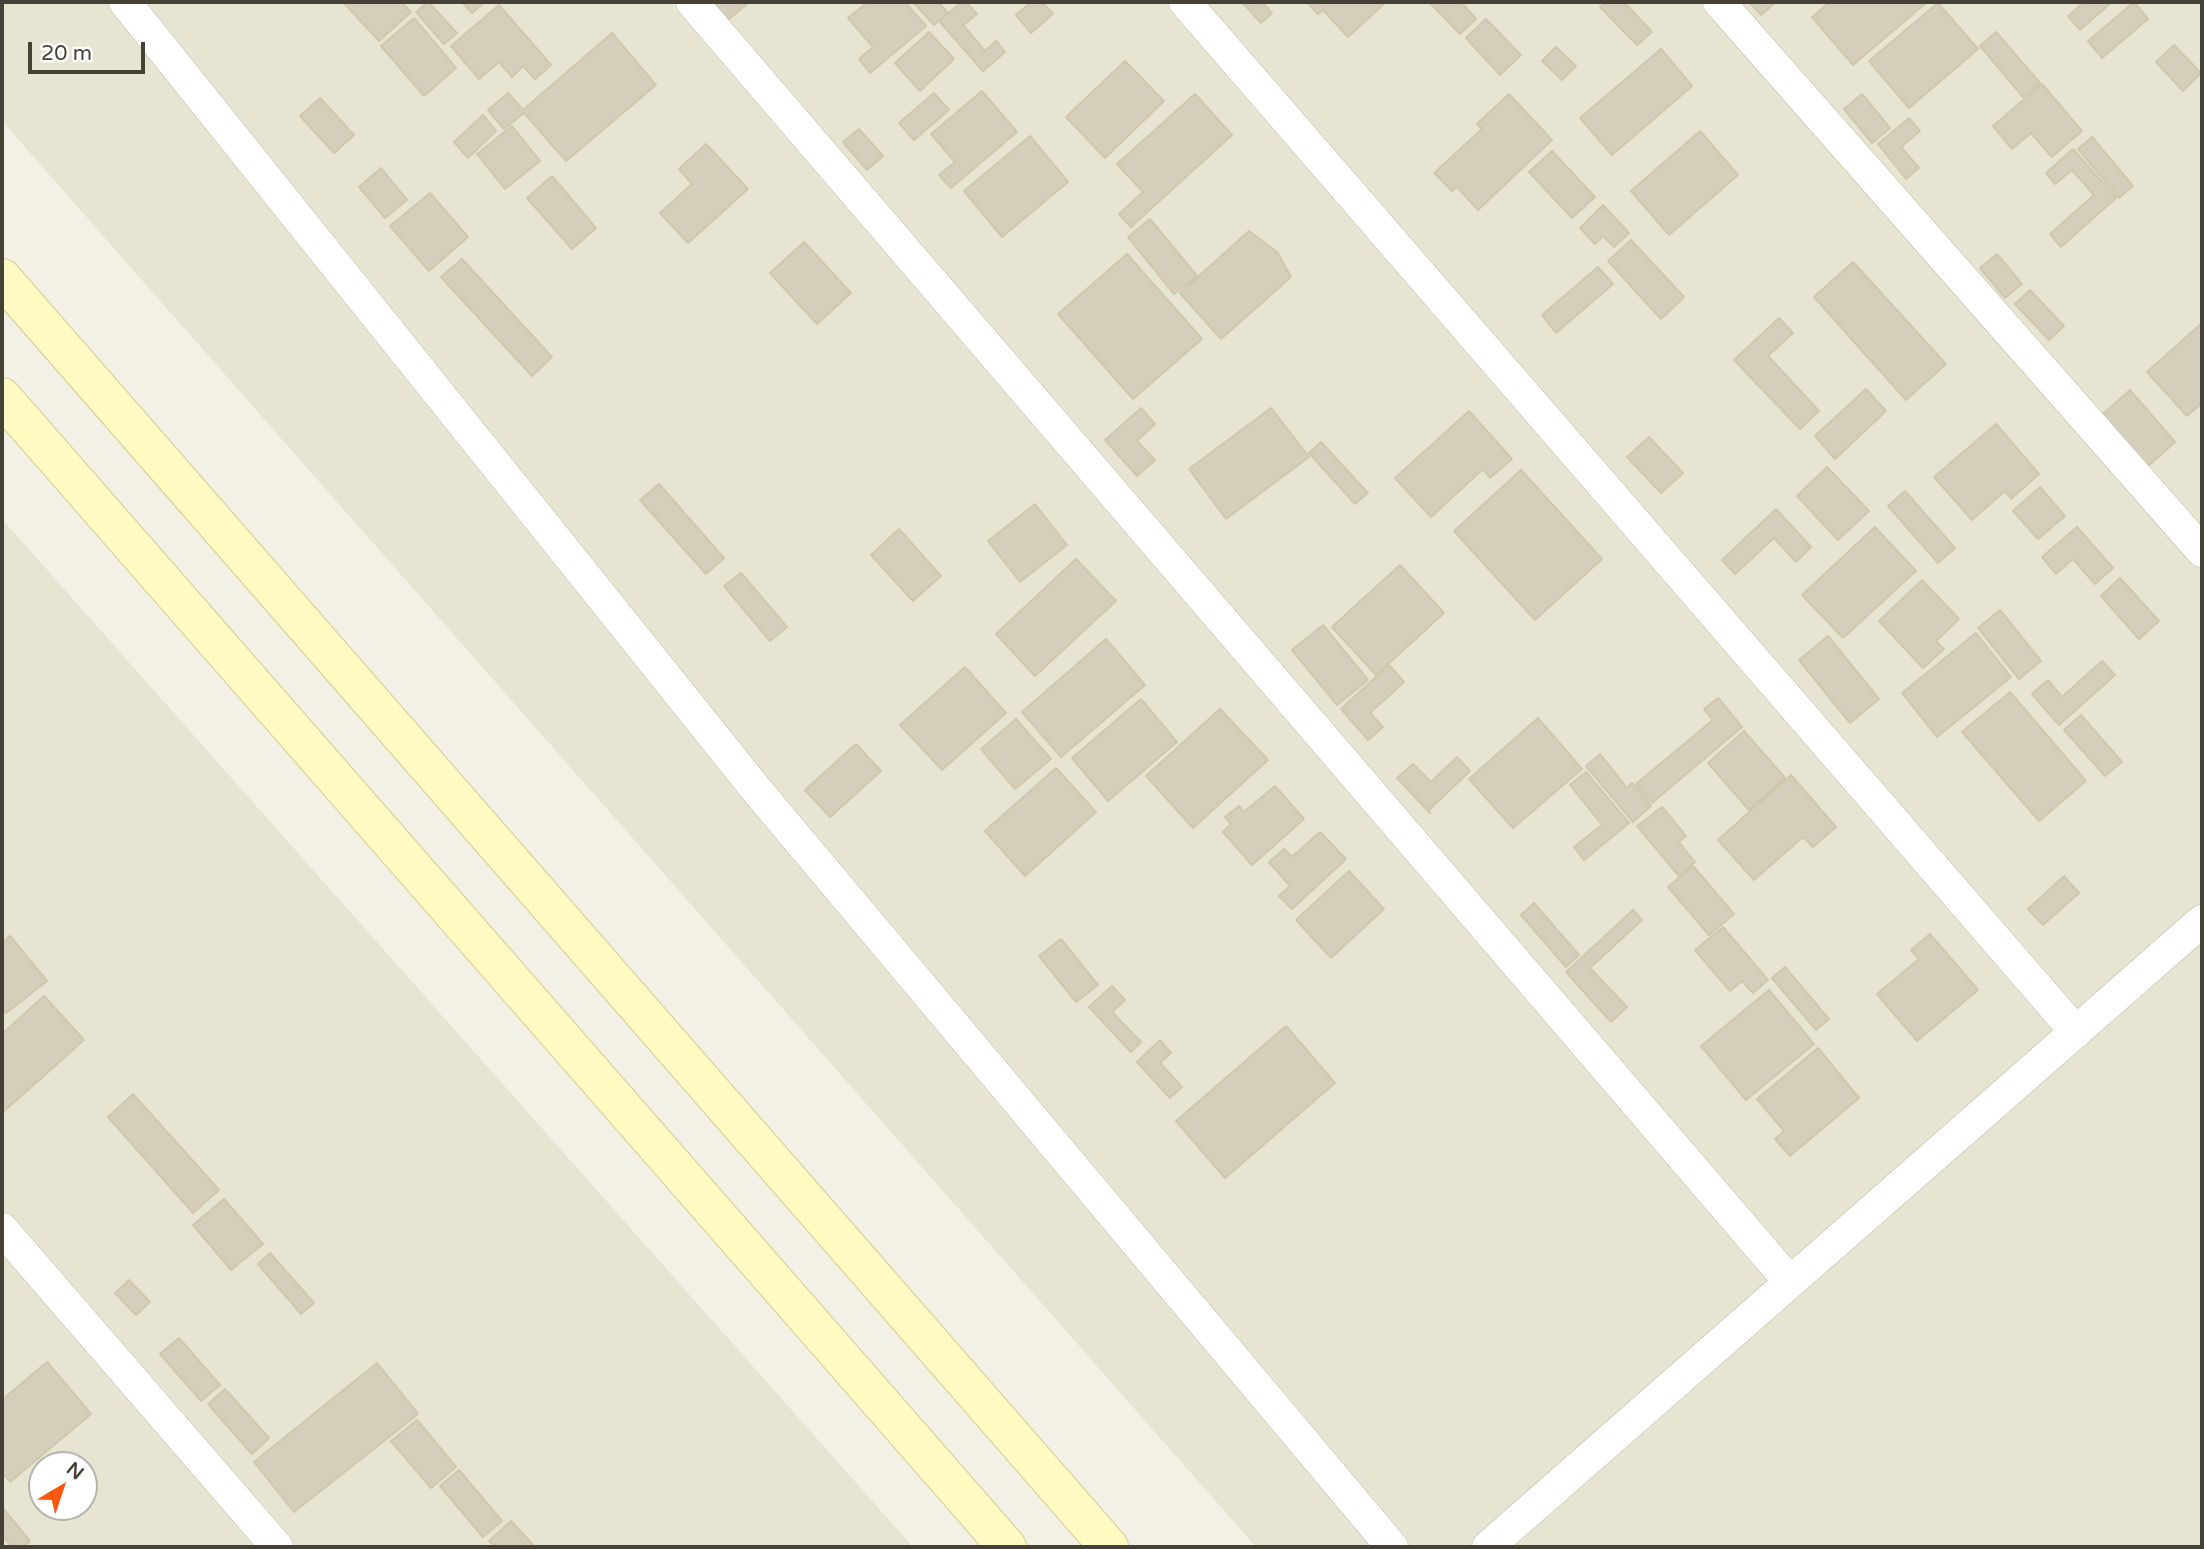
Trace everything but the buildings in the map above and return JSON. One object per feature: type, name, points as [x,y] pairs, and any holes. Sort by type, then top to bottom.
[{"type":"main road","points":[[2,278],[1109,1547]]},
{"type":"main road","points":[[2,397],[1007,1547]]},
{"type":"street","points":[[125,2],[755,788],[1392,1547]]},
{"type":"street","points":[[692,2],[1790,1282]]},
{"type":"street","points":[[1185,2],[2076,1032]]},
{"type":"street","points":[[1719,2],[2202,551]]},
{"type":"street","points":[[1488,1547],[2202,921]]},
{"type":"street","points":[[2,1229],[277,1547]]},
{"type":"shaded area","points":[[2,2],[2202,2],[2202,1547],[1256,1547],[2,121]]},
{"type":"shaded area","points":[[2,519],[913,1547],[2,1547]]}]
